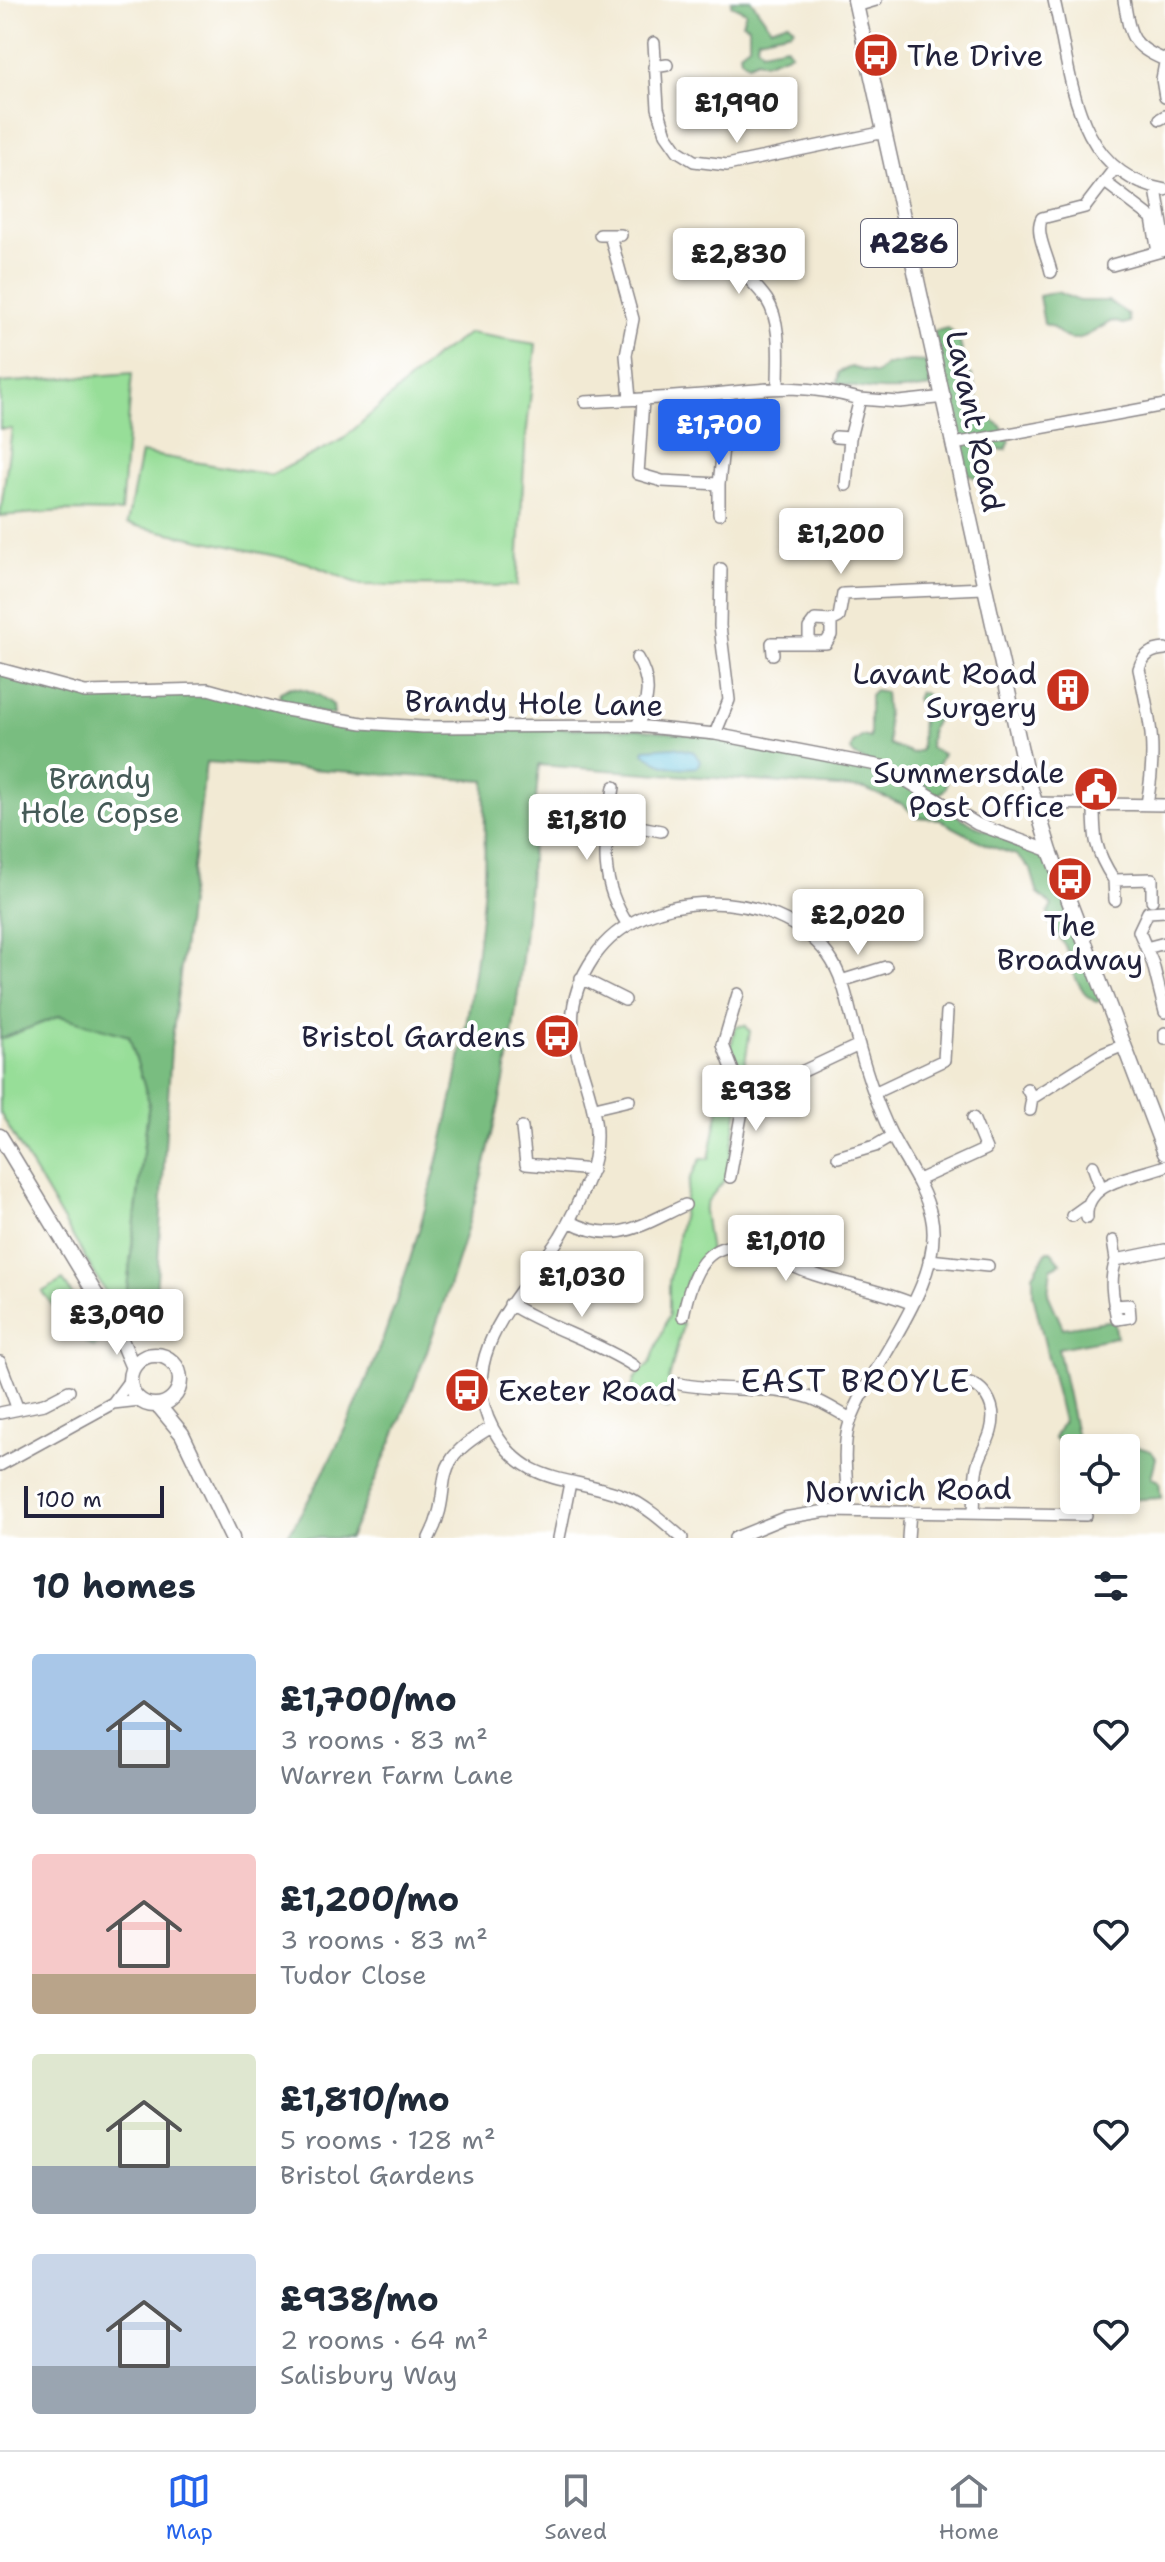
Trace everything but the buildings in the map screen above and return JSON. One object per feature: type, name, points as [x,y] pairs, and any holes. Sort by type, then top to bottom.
[{"type":"main road","name":"Lavant Road","points":[[856,3],[945,397],[984,588],[1034,803],[1050,851]]},
{"type":"main road","name":"A286","points":[[1050,851],[1162,1137],[1165,1153]]},
{"type":"main road","points":[[0,1136],[116,1328],[140,1400],[158,1405],[182,1434],[232,1538]]},
{"type":"main road","points":[[116,1328],[145,1357]]},
{"type":"main road","points":[[131,1374],[145,1357],[161,1356],[175,1364],[180,1379],[175,1395],[182,1434]]},
{"type":"main road","points":[[158,1405],[175,1395]]},
{"type":"street","points":[[856,3],[876,0]]},
{"type":"street","points":[[1054,0],[1082,118],[1093,146],[1115,168],[1161,190],[1163,248]]},
{"type":"street","points":[[1124,0],[1132,40],[1144,52],[1165,62],[1162,79],[1165,97]]},
{"type":"street","points":[[654,43],[660,66],[658,108],[666,134],[678,151],[694,161],[727,165],[885,132]]},
{"type":"street","points":[[1051,272],[1038,224],[1042,218],[1085,207],[1115,168]]},
{"type":"street","points":[[1105,182],[1152,218],[1163,248]]},
{"type":"street","points":[[610,235],[633,319],[626,355],[630,399]]},
{"type":"street","points":[[723,238],[736,268],[771,307],[777,331],[778,386]]},
{"type":"street","points":[[728,252],[750,243]]},
{"type":"street","points":[[1112,265],[1163,248]]},
{"type":"street","points":[[585,402],[729,393],[778,386],[810,387],[860,399],[899,402],[945,397]]},
{"type":"street","points":[[719,514],[719,484],[729,393]]},
{"type":"street","points":[[846,485],[850,438],[860,399]]},
{"type":"street","points":[[643,400],[638,474],[662,481],[719,484]]},
{"type":"street","points":[[954,444],[1165,405]]},
{"type":"street","points":[[836,437],[850,438]]},
{"type":"street","points":[[715,734],[729,700],[720,626],[721,569]]},
{"type":"street","points":[[773,654],[772,643],[826,643],[831,635],[831,621],[839,617],[843,594],[900,598],[984,588]]},
{"type":"street","points":[[1147,804],[1155,760],[1154,738],[1139,669],[1150,652],[1165,649]]},
{"type":"street","points":[[626,669],[640,662],[647,674],[648,703],[637,726]]},
{"type":"street","name":"Brandy Hole Lane","points":[[0,669],[85,692],[208,689],[280,709],[362,723],[482,727],[564,724],[637,726],[715,734],[882,766],[977,824],[1050,851]]},
{"type":"street","points":[[614,787],[605,855],[607,880],[628,925]]},
{"type":"street","points":[[1094,802],[1094,844],[1114,880],[1115,900]]},
{"type":"street","points":[[1034,803],[1165,805]]},
{"type":"street","points":[[609,821],[661,831]]},
{"type":"street","points":[[1114,880],[1152,879],[1152,900]]},
{"type":"street","points":[[682,1538],[633,1500],[570,1483],[527,1467],[492,1427],[482,1398],[481,1367],[490,1339],[510,1304],[569,1221],[592,1170],[597,1136],[595,1108],[571,1032],[571,1007],[581,978],[603,946],[628,925],[683,904],[716,904],[750,910],[779,920],[812,939],[830,958],[841,981],[874,1093],[892,1136],[918,1180],[932,1218],[929,1260],[913,1304],[851,1419],[846,1444],[849,1510]]},
{"type":"street","points":[[1165,911],[1148,912],[1139,931],[1162,986],[1165,1012]]},
{"type":"street","points":[[1146,948],[1165,943]]},
{"type":"street","points":[[841,981],[886,967]]},
{"type":"street","points":[[581,978],[625,1000]]},
{"type":"street","points":[[738,994],[723,1045],[735,1076],[747,1083],[782,1081],[859,1045]]},
{"type":"street","points":[[874,1093],[944,1060],[947,1012]]},
{"type":"street","points":[[1030,1099],[1100,1055],[1124,1045]]},
{"type":"street","points":[[730,1177],[747,1083]]},
{"type":"street","points":[[595,1108],[629,1100]]},
{"type":"street","points":[[918,1180],[986,1149],[973,1118]]},
{"type":"street","points":[[522,1128],[526,1164],[592,1170]]},
{"type":"street","points":[[838,1157],[875,1146],[892,1136]]},
{"type":"street","points":[[1072,1216],[1087,1212],[1100,1186],[1093,1166]]},
{"type":"street","points":[[1100,1186],[1165,1166]]},
{"type":"street","points":[[569,1221],[595,1233],[618,1234],[685,1205]]},
{"type":"street","points":[[1113,1241],[1116,1260],[1110,1277],[1114,1306]]},
{"type":"street","points":[[683,1316],[691,1277],[697,1268],[713,1254],[731,1247],[753,1249],[813,1274],[881,1291],[913,1304]]},
{"type":"street","points":[[1116,1260],[1165,1250]]},
{"type":"street","points":[[929,1260],[988,1266]]},
{"type":"street","points":[[510,1304],[548,1326],[602,1345],[634,1366]]},
{"type":"street","points":[[0,1362],[17,1407]]},
{"type":"street","points":[[113,1403],[131,1374]]},
{"type":"street","points":[[958,1381],[982,1388],[992,1413],[991,1433],[976,1470],[974,1512]]},
{"type":"street","points":[[680,1384],[713,1391],[789,1393],[822,1403],[851,1419]]},
{"type":"street","points":[[0,1413],[17,1407],[44,1404],[69,1391]]},
{"type":"street","points":[[0,1465],[113,1403],[140,1400]]},
{"type":"street","points":[[429,1538],[440,1505],[448,1462],[457,1451],[492,1427]]},
{"type":"street","points":[[559,1538],[570,1483]]},
{"type":"street","name":"Norwich Road","points":[[735,1538],[784,1518],[849,1510],[1086,1515]]},
{"type":"street","points":[[908,1538],[910,1511]]},
{"type":"green space","points":[[731,0],[751,0],[771,28],[788,22],[794,28],[792,31],[758,38],[757,45],[762,51],[786,46],[791,53],[764,63],[757,60],[748,64],[741,59],[740,52],[749,45],[749,26],[742,23],[746,12],[731,5]]},
{"type":"green space","points":[[1057,292],[1079,301],[1108,301],[1128,314],[1130,322],[1112,321],[1083,337],[1065,337],[1044,324],[1039,296]]},
{"type":"green space","points":[[948,328],[959,339],[962,351],[956,356],[955,368],[972,375],[980,412],[1000,425],[1010,441],[1006,450],[985,450],[988,474],[975,478],[965,472],[934,331]]},
{"type":"green space","points":[[469,333],[536,344],[525,448],[517,586],[361,585],[308,563],[127,524],[141,453],[271,475],[342,440],[436,356]]},
{"type":"green space","points":[[926,362],[931,387],[884,390],[837,383],[839,372],[851,367],[876,374],[885,365]]},
{"type":"green space","points":[[132,373],[121,512],[64,511],[0,516],[12,429],[0,429],[0,383]]},
{"type":"green space","name":"Brandy Hole Copse","points":[[0,672],[84,694],[208,692],[363,726],[638,729],[704,736],[882,769],[975,826],[1046,852],[1104,1000],[1096,1002],[1086,995],[1073,974],[1075,968],[1065,946],[1049,922],[1048,913],[1052,905],[1038,894],[1031,870],[1016,855],[987,845],[938,819],[916,817],[904,805],[865,789],[539,765],[524,938],[507,1066],[485,1165],[436,1327],[395,1433],[349,1538],[286,1538],[326,1467],[362,1391],[393,1311],[442,1144],[460,1060],[483,896],[485,781],[206,762],[171,1048],[154,1329],[144,1335],[131,1335],[123,1322],[149,1102],[129,1036],[60,1016],[0,1039]]},
{"type":"green space","points":[[291,687],[323,698],[333,705],[334,715],[281,706],[280,692]]},
{"type":"green space","points":[[875,690],[885,692],[889,744],[912,753],[921,750],[922,712],[916,699],[919,692],[927,694],[926,707],[937,718],[931,729],[930,748],[943,754],[936,769],[947,781],[946,788],[938,795],[855,756],[851,751],[853,743],[863,736],[870,738],[870,695]]},
{"type":"green space","points":[[60,1016],[129,1035],[149,1101],[123,1322],[0,1113],[0,1039]]},
{"type":"green space","points":[[745,1025],[750,1031],[727,1177],[707,1202],[704,1211],[710,1252],[688,1278],[678,1322],[683,1324],[669,1379],[668,1409],[629,1396],[635,1378],[650,1363],[669,1315],[669,1282],[690,1178],[701,1159],[709,1159],[735,1027]]},
{"type":"green space","points":[[1047,1251],[1051,1251],[1061,1263],[1051,1268],[1048,1294],[1063,1328],[1114,1320],[1117,1337],[1058,1348],[1076,1434],[1060,1434],[1060,1444],[1054,1438],[1063,1421],[1033,1294],[1033,1275]]},
{"type":"green space","points":[[63,1280],[101,1342],[94,1347],[79,1337],[42,1292]]},
{"type":"green space","points":[[1140,1448],[1151,1451],[1156,1458],[1151,1478],[1159,1481],[1161,1498],[1140,1499]]},
{"type":"water","points":[[674,747],[694,752],[700,761],[697,767],[669,766],[644,753],[645,749]]},
{"type":"place","name":"The Drive","points":[[876,55]]},
{"type":"place","name":"Lavant Road Surgery","points":[[1068,690]]},
{"type":"place","name":"Summersdale Post Office","points":[[1096,789]]},
{"type":"place","name":"The Broadway","points":[[1070,879]]},
{"type":"place","name":"Bristol Gardens","points":[[557,1036]]},
{"type":"place","name":"Exeter Road","points":[[467,1390]]},
{"type":"district","name":"EAST BROYLE","points":[[856,1380]]}]
